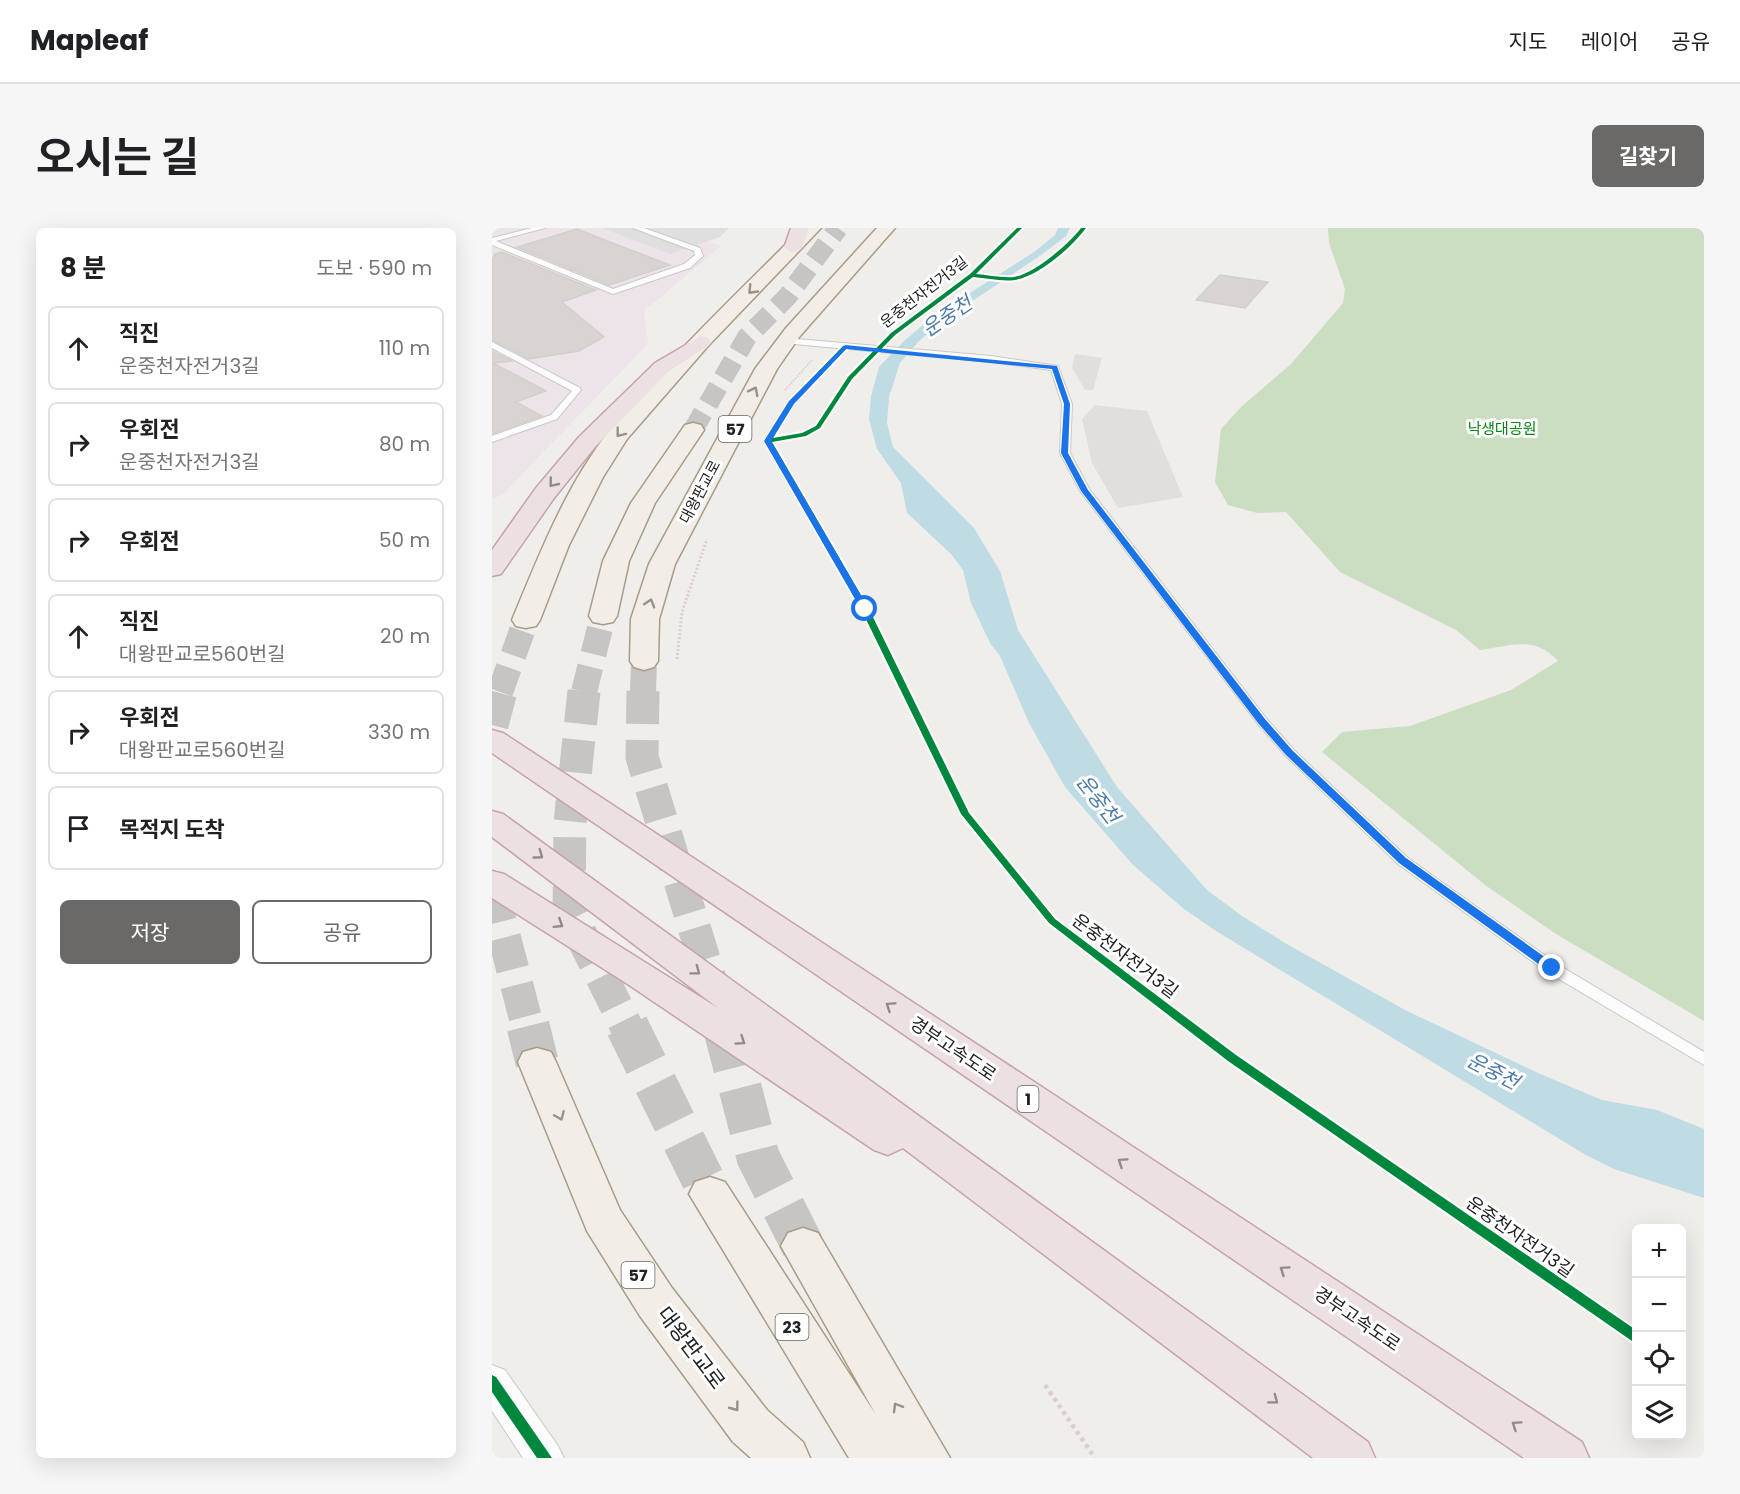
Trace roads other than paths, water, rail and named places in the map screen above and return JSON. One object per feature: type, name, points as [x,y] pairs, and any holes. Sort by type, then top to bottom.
[{"type":"highway","points":[[492,568],[545,493],[587,442],[662,367],[701,342]]},
{"type":"highway","name":"경부고속도로","points":[[492,739],[1564,1458]]},
{"type":"highway","points":[[492,821],[1351,1458]]},
{"type":"highway","points":[[492,882],[639,974],[1237,1372]]},
{"type":"main road","points":[[526,620],[556,545],[591,477],[618,435],[796,238],[812,228]]},
{"type":"main road","name":"대왕판교로","points":[[644,661],[645,619],[662,564],[766,369],[786,341],[860,262],[886,228]]},
{"type":"main road","points":[[603,616],[616,561],[643,503],[693,430]]},
{"type":"main road","name":"대왕판교로","points":[[537,1062],[602,1219],[656,1302],[750,1426],[786,1458]]},
{"type":"main road","name":"23","points":[[711,1194],[876,1458]]},
{"type":"main road","points":[[803,1246],[926,1458]]},
{"type":"street","points":[[492,1382],[539,1456]]},
{"type":"lane","points":[[492,241],[541,228]]},
{"type":"lane","points":[[613,292],[687,266],[699,256],[697,250],[637,228]]},
{"type":"lane","points":[[492,241],[627,300]]},
{"type":"lane","points":[[786,341],[991,359],[1055,368],[1067,404],[1065,453],[1085,491],[1262,721],[1290,753],[1402,861],[1552,968],[1704,1059]]},
{"type":"lane","points":[[492,345],[577,390],[554,417],[492,439]]},
{"type":"water","name":"운중천","points":[[1058,228],[1070,228],[1066,236],[1041,255],[944,320],[918,342],[900,363],[889,397],[887,423],[893,447],[974,528],[1000,571],[1018,630],[1117,787],[1207,890],[1242,916],[1285,943],[1405,1010],[1538,1073],[1602,1100],[1657,1110],[1704,1129],[1704,1198],[1614,1169],[1586,1155],[1216,931],[1184,909],[1133,865],[1065,787],[1029,723],[1000,656],[990,643],[971,603],[963,570],[951,554],[907,513],[901,483],[877,449],[869,419],[871,396],[879,367],[903,342],[931,318],[1034,252],[1055,235]]},
{"type":"tunnel","points":[[693,430],[747,337],[787,297],[838,228]]},
{"type":"tunnel","points":[[584,692],[603,616]]},
{"type":"tunnel","points":[[500,692],[526,620]]},
{"type":"tunnel","points":[[643,692],[644,661]]},
{"type":"tunnel","points":[[492,725],[501,691]]},
{"type":"tunnel","points":[[584,691],[570,823],[569,910],[627,1028]]},
{"type":"tunnel","points":[[643,691],[642,757],[725,1028]]},
{"type":"tunnel","points":[[492,890],[528,1028]]},
{"type":"tunnel","points":[[528,1026],[537,1062]]},
{"type":"tunnel","points":[[627,1026],[710,1194]]},
{"type":"tunnel","points":[[724,1026],[758,1157],[803,1246]]},
{"type":"park label","name":"낙생대공원","points":[[1502,429]]}]
